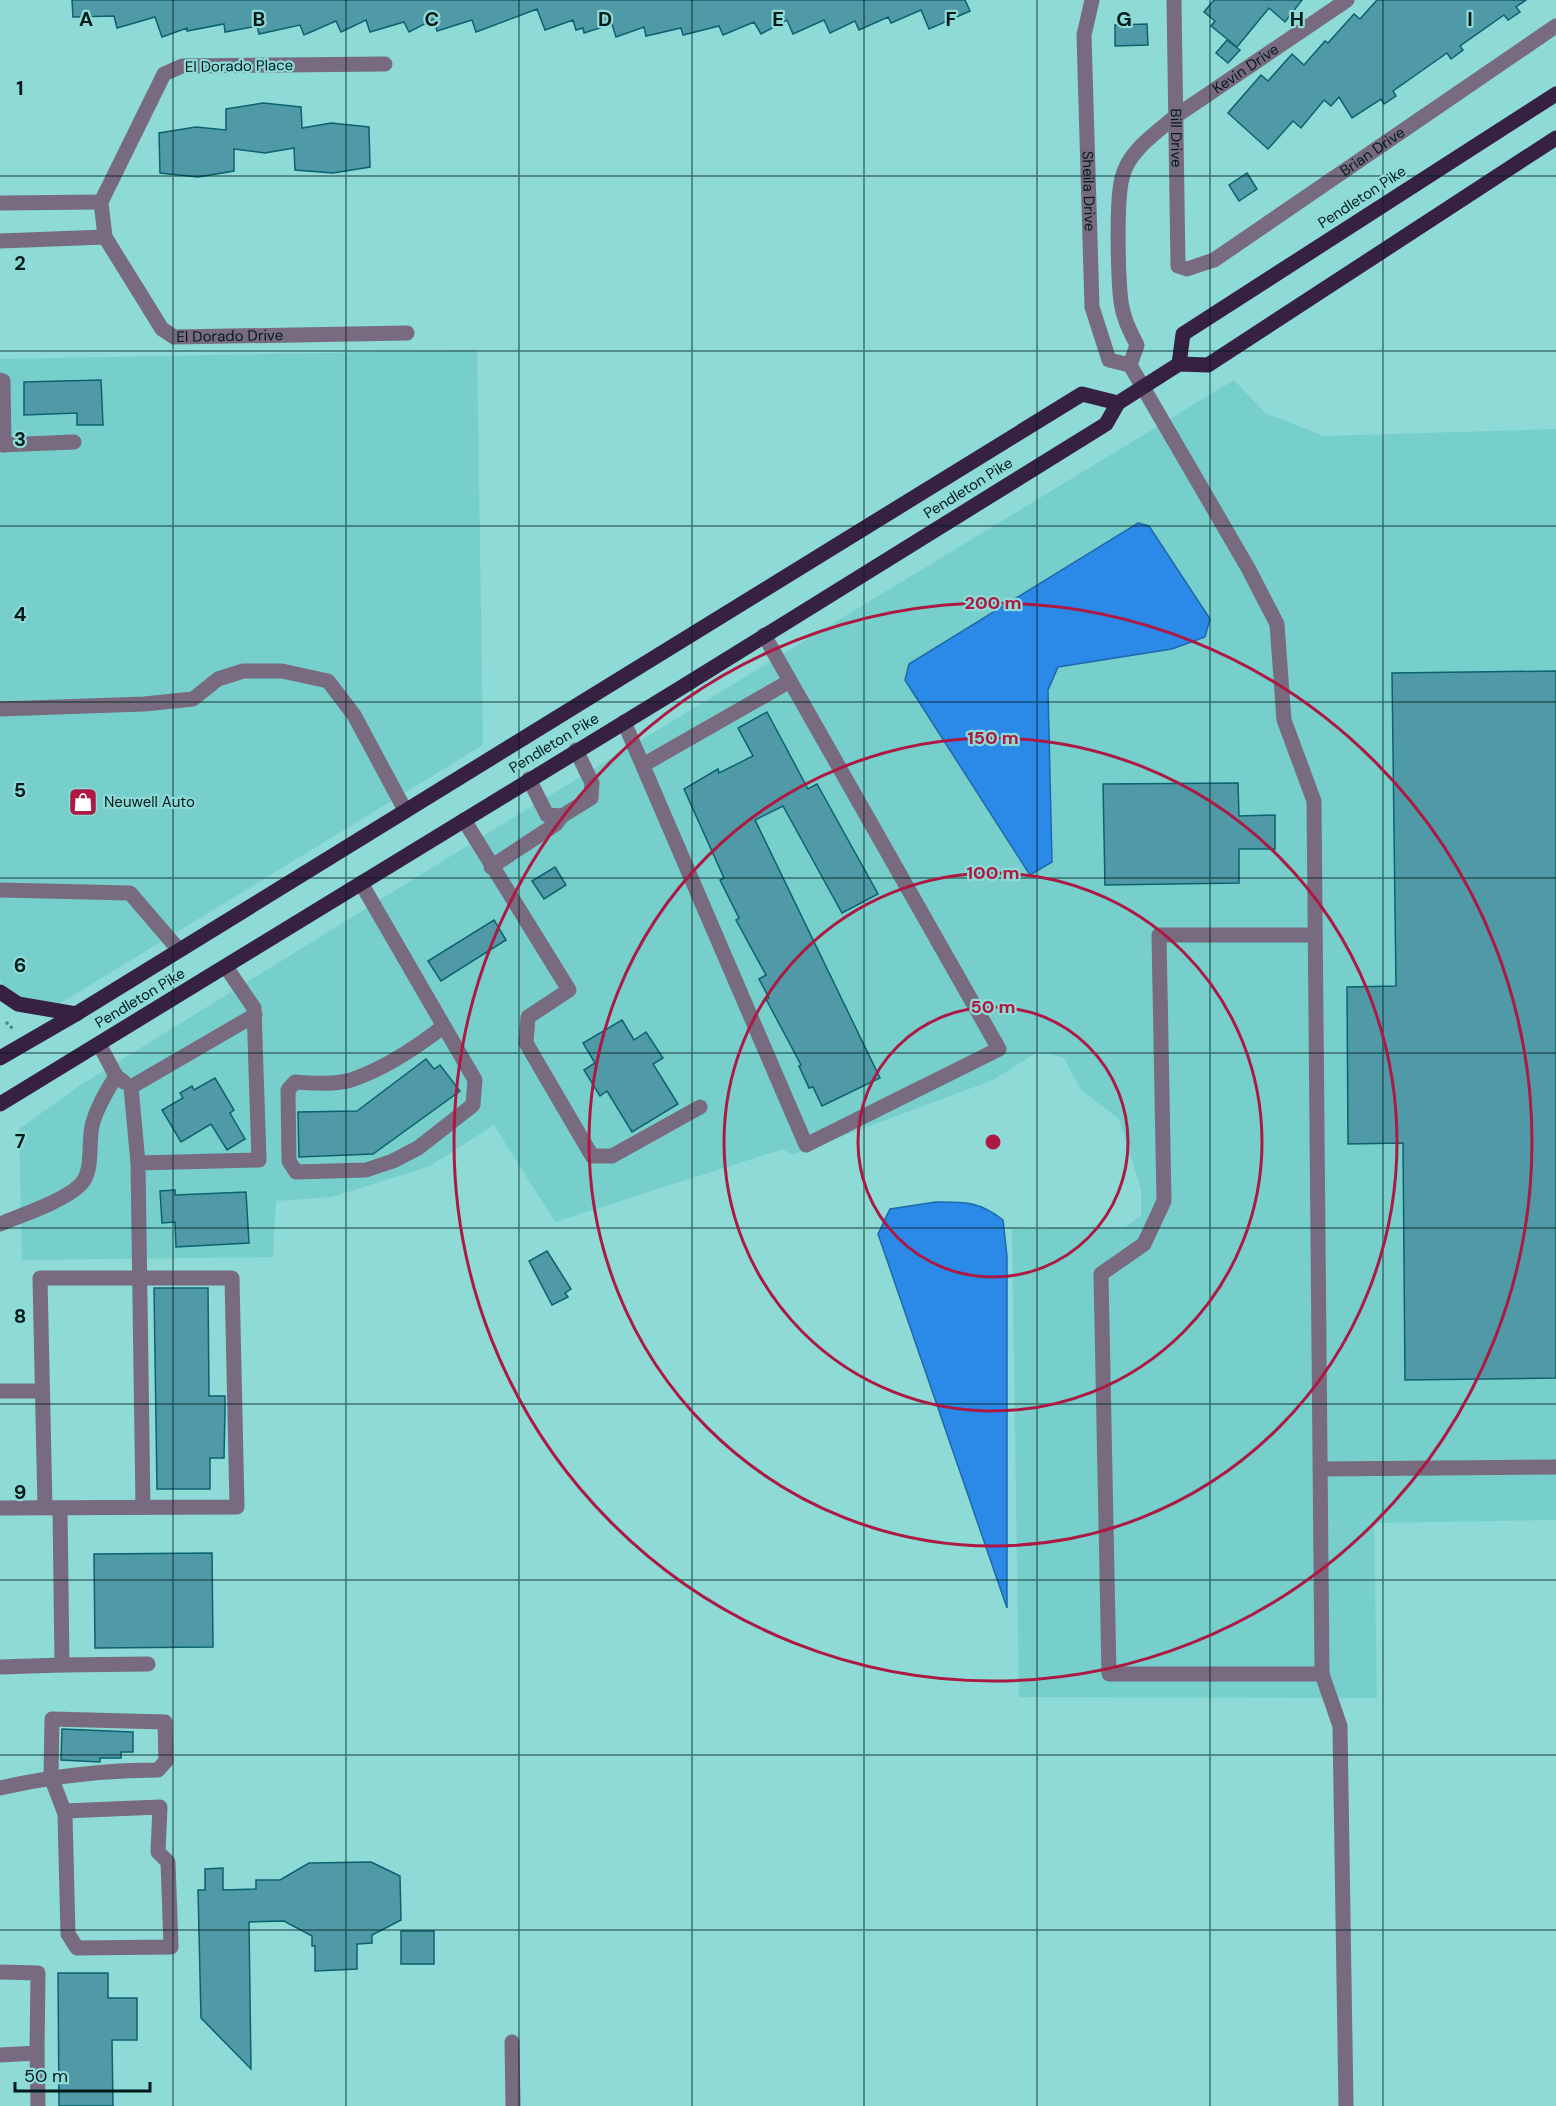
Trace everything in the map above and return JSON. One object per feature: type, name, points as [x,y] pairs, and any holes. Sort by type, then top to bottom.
[{"type":"main road","name":"Pendleton Pike","points":[[0,1104],[1106,424],[1118,403],[1179,364],[1183,334],[1556,94]]},
{"type":"main road","points":[[1179,364],[1208,365],[1556,138]]},
{"type":"main road","name":"Pendleton Pike","points":[[0,1058],[76,1014],[1082,394],[1118,403]]},
{"type":"main road","points":[[0,992],[18,1004],[76,1014]]},
{"type":"street","name":"Sheila Drive","points":[[1092,0],[1084,35],[1092,307],[1109,360],[1130,365],[1137,345],[1126,322],[1121,302],[1122,177],[1132,157],[1149,138],[1176,116]]},
{"type":"street","name":"Bill Drive","points":[[1174,0],[1178,266],[1187,269]]},
{"type":"street","name":"Kevin Drive","points":[[1176,116],[1347,0]]},
{"type":"street","name":"Brian Drive","points":[[1187,269],[1214,260],[1556,26]]},
{"type":"street","name":"El Dorado Place","points":[[101,202],[164,75],[174,69],[182,66],[385,64]]},
{"type":"street","points":[[0,203],[101,202],[105,237],[0,241]]},
{"type":"street","name":"El Dorado Drive","points":[[105,237],[160,326],[174,337],[407,333]]},
{"type":"street","points":[[1130,365],[1248,568],[1277,624],[1284,720],[1314,801],[1322,1674],[1340,1726],[1346,2106]]},
{"type":"street","points":[[0,380],[3,381],[2,445],[74,442]]},
{"type":"street","points":[[624,722],[806,1145],[999,1049],[764,635]]},
{"type":"street","points":[[0,709],[144,704],[193,699],[218,679],[243,671],[282,671],[328,681],[354,715],[405,810]]},
{"type":"street","points":[[643,765],[790,681]]},
{"type":"street","points":[[491,867],[556,825],[562,816],[591,798],[592,783],[576,750]]},
{"type":"street","points":[[530,779],[548,815],[562,816]]},
{"type":"street","points":[[464,820],[569,990],[528,1017],[526,1043],[592,1156],[612,1156],[700,1107]]},
{"type":"street","points":[[361,883],[444,1026],[475,1080],[473,1105],[418,1148],[393,1161],[366,1170],[296,1172],[289,1161],[288,1090],[295,1082],[321,1084],[351,1080],[422,1044],[444,1026]]},
{"type":"street","points":[[0,890],[130,893],[179,950]]},
{"type":"street","points":[[1315,935],[1159,935],[1164,1201],[1144,1244],[1101,1274],[1109,1674],[1322,1674]]},
{"type":"street","points":[[138,1163],[259,1160],[254,1008],[226,967]]},
{"type":"street","points":[[131,1087],[255,1015]]},
{"type":"street","points":[[99,1044],[116,1076],[131,1087],[138,1163],[143,1507]]},
{"type":"street","points":[[0,1224],[40,1207],[80,1185],[87,1173],[92,1124],[103,1097],[116,1076]]},
{"type":"street","points":[[0,1508],[52,1508],[143,1507],[237,1507],[232,1278],[40,1278],[42,1391],[52,1508],[62,1665]]},
{"type":"street","points":[[0,1391],[42,1391]]},
{"type":"street","points":[[1320,1469],[1556,1467]]},
{"type":"street","points":[[0,1667],[148,1664]]},
{"type":"street","points":[[0,1788],[51,1777],[68,1774],[158,1770],[166,1761],[165,1722],[52,1719],[51,1777],[64,1811],[68,1934],[78,1948],[171,1947],[168,1862],[158,1852],[160,1807],[64,1811]]},
{"type":"street","points":[[0,1971],[38,1973],[38,2106]]},
{"type":"street","points":[[512,2042],[513,2106]]},
{"type":"street","points":[[0,2055],[37,2053]]},
{"type":"path","points":[[6,1022],[14,1030]]},
{"type":"shaded area","points":[[477,350],[483,745],[59,1004],[24,1000],[3,987],[0,980],[0,359]]},
{"type":"shaded area","points":[[1234,380],[1265,413],[1324,436],[1556,429],[1556,1520],[1374,1523],[1377,1698],[1019,1697],[1012,1229],[1125,1227],[1141,1216],[1141,1189],[1119,1119],[1081,1090],[1064,1058],[1039,1051],[993,1080],[792,1155],[783,1149],[555,1222],[494,1125],[430,1166],[332,1197],[276,1201],[273,1257],[22,1260],[19,1129],[79,1086],[511,819]]},
{"type":"water","points":[[1138,523],[1149,526],[1210,619],[1205,637],[1172,649],[1058,667],[1048,690],[1052,862],[1030,875],[905,680],[909,664]]},
{"type":"water","points":[[936,1202],[979,1206],[1003,1220],[1007,1256],[1007,1608],[878,1234],[890,1209]]},
{"type":"building","points":[[72,0],[965,0],[970,11],[929,29],[921,10],[891,23],[888,17],[859,30],[855,21],[830,33],[824,20],[793,34],[787,20],[761,34],[754,22],[723,35],[719,26],[683,35],[681,28],[646,36],[644,27],[616,37],[612,24],[584,33],[583,28],[576,30],[573,20],[545,30],[537,9],[476,32],[472,20],[437,31],[434,19],[409,32],[404,22],[370,32],[366,20],[341,32],[336,21],[304,35],[300,25],[259,34],[257,26],[225,32],[224,24],[187,31],[187,28],[162,37],[155,17],[117,28],[114,16],[73,17]]},
{"type":"building","points":[[1214,0],[1302,0],[1285,22],[1269,8],[1237,47],[1211,26],[1215,21],[1204,12]]},
{"type":"building","points":[[1377,0],[1526,0],[1516,7],[1520,12],[1508,20],[1504,15],[1460,46],[1463,50],[1451,59],[1447,53],[1393,91],[1396,96],[1384,104],[1381,99],[1352,118],[1339,97],[1331,106],[1324,100],[1301,128],[1293,121],[1268,149],[1228,113],[1261,75],[1268,81],[1292,54],[1304,65],[1325,41],[1328,43],[1354,14],[1360,19]]},
{"type":"building","points":[[1147,24],[1148,45],[1115,46],[1115,25]]},
{"type":"building","points":[[1227,40],[1240,50],[1228,63],[1216,53]]},
{"type":"building","points":[[263,103],[301,107],[302,128],[331,123],[369,127],[370,167],[333,173],[295,170],[294,148],[265,153],[234,149],[234,171],[198,177],[160,173],[159,133],[196,127],[226,130],[226,109]]},
{"type":"building","points":[[1247,173],[1257,189],[1239,201],[1229,185]]},
{"type":"building","points":[[101,380],[103,425],[77,425],[77,413],[24,415],[24,382]]},
{"type":"building","points":[[1556,671],[1556,1378],[1405,1380],[1403,1143],[1348,1144],[1347,987],[1396,986],[1392,673]]},
{"type":"building","points":[[767,712],[808,789],[817,784],[878,894],[842,913],[783,806],[755,820],[880,1078],[822,1106],[813,1087],[809,1088],[799,1066],[801,1065],[766,999],[769,998],[759,979],[766,975],[736,920],[739,918],[720,880],[724,878],[684,789],[718,769],[719,773],[753,756],[738,728]]},
{"type":"building","points":[[1238,783],[1239,816],[1275,815],[1275,849],[1239,849],[1239,883],[1105,885],[1103,784]]},
{"type":"building","points":[[555,867],[566,885],[544,899],[532,881]]},
{"type":"building","points":[[494,920],[506,940],[441,981],[428,961]]},
{"type":"building","points":[[622,1020],[634,1040],[646,1032],[663,1058],[653,1064],[678,1104],[632,1132],[607,1091],[600,1096],[584,1070],[595,1063],[583,1043]]},
{"type":"building","points":[[426,1059],[434,1069],[440,1065],[460,1091],[373,1154],[299,1157],[298,1112],[357,1111]]},
{"type":"building","points":[[215,1078],[234,1110],[230,1113],[245,1139],[227,1150],[211,1124],[181,1142],[162,1110],[183,1098],[180,1093],[192,1086],[194,1090]]},
{"type":"building","points":[[175,1190],[175,1195],[246,1192],[249,1243],[176,1247],[175,1222],[162,1223],[160,1191]]},
{"type":"building","points":[[547,1251],[571,1289],[565,1293],[568,1297],[552,1305],[529,1261]]},
{"type":"building","points":[[154,1288],[208,1288],[209,1396],[225,1396],[224,1458],[210,1458],[210,1489],[157,1489]]},
{"type":"building","points":[[212,1553],[213,1647],[95,1648],[94,1554]]},
{"type":"building","points":[[62,1729],[133,1732],[133,1752],[121,1752],[121,1758],[100,1758],[100,1762],[61,1760]]},
{"type":"building","points":[[371,1862],[400,1876],[401,1920],[372,1935],[372,1943],[357,1944],[357,1969],[315,1971],[315,1946],[312,1946],[312,1936],[284,1921],[249,1922],[251,2069],[201,2018],[198,1890],[205,1890],[205,1869],[223,1868],[223,1890],[256,1889],[256,1880],[280,1880],[309,1863]]},
{"type":"building","points":[[401,1931],[434,1931],[434,1964],[401,1964]]},
{"type":"building","points":[[58,1973],[108,1973],[108,1998],[137,1998],[137,2040],[112,2040],[113,2106],[59,2106]]},
{"type":"place","name":"Neuwell Auto","points":[[83,802]]}]
